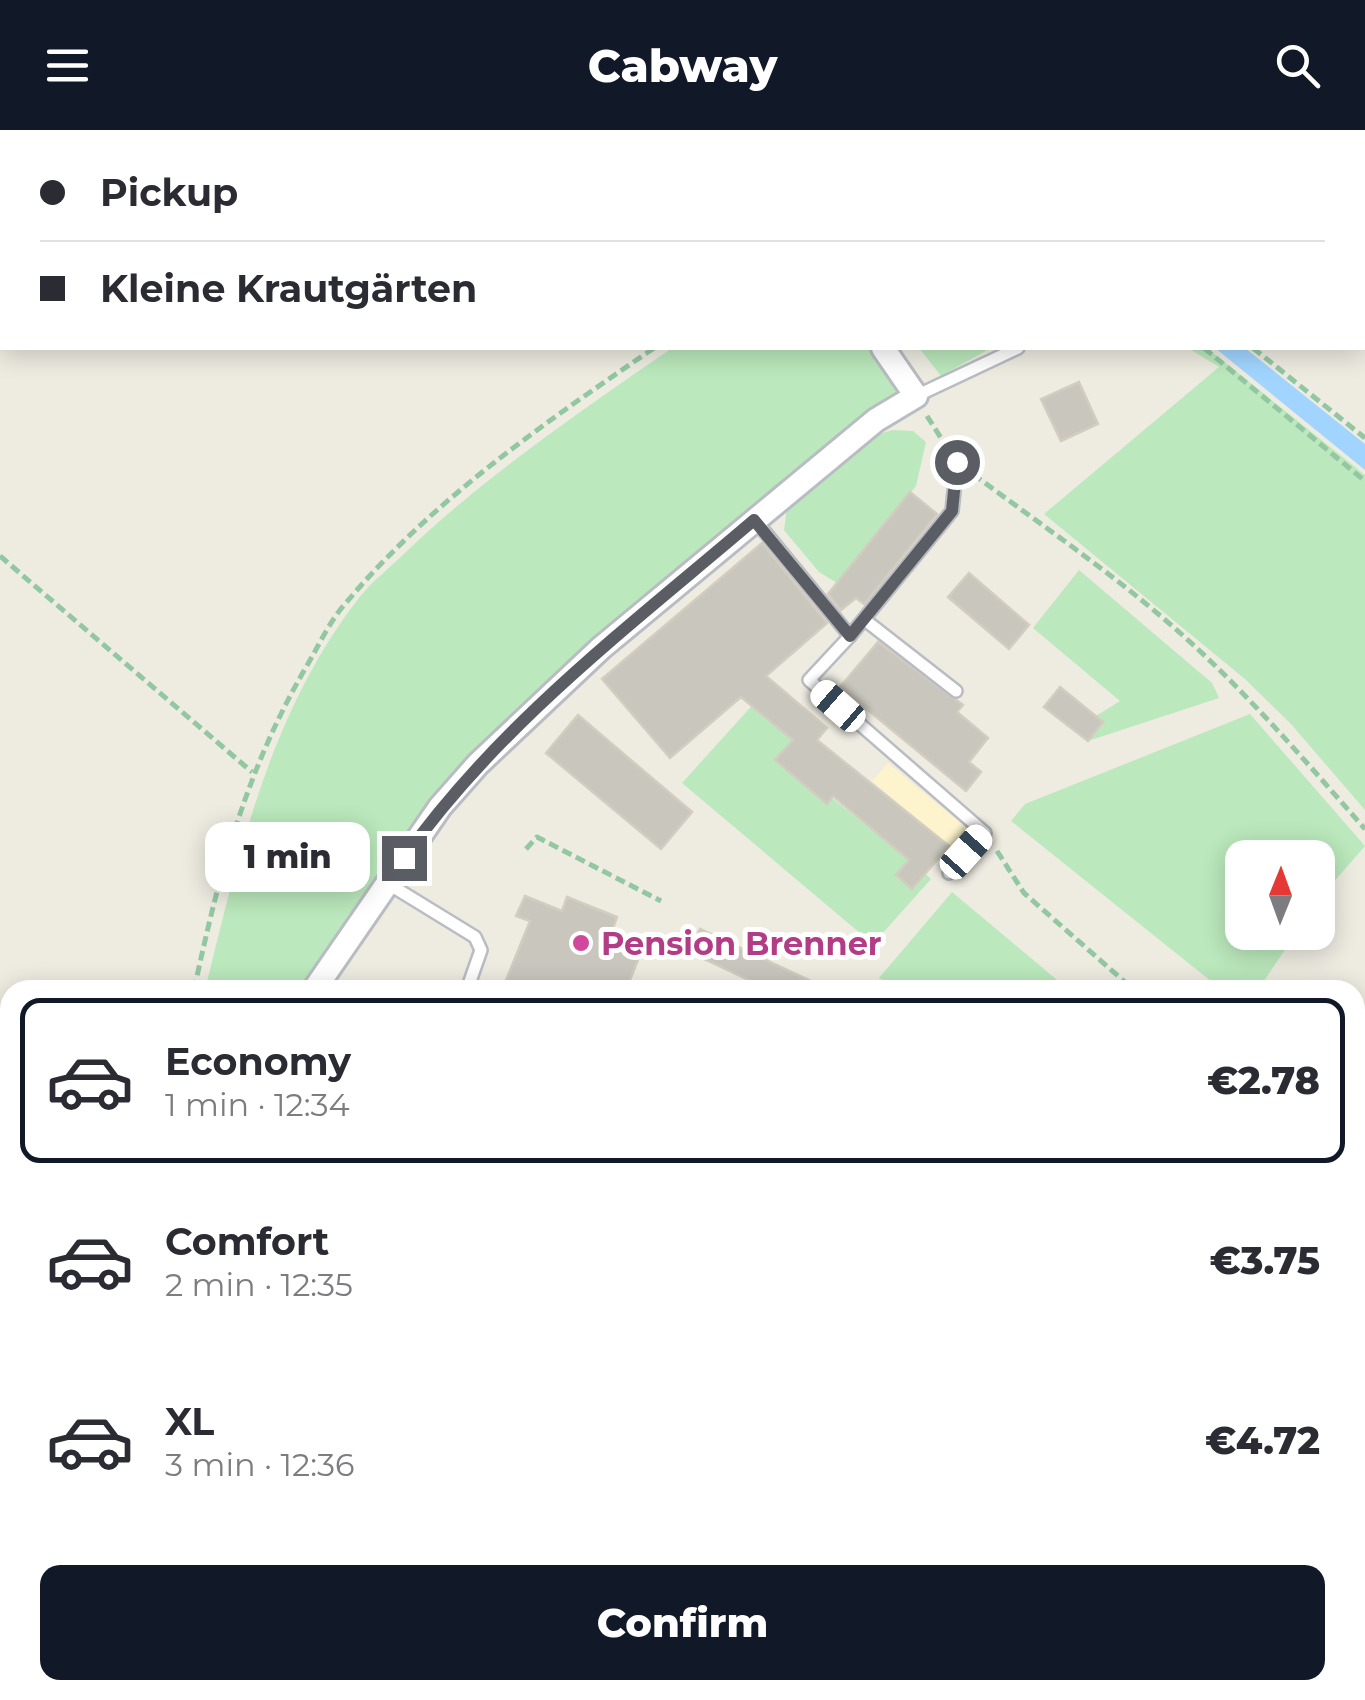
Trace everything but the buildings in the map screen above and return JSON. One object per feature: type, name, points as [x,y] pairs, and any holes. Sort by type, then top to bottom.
[{"type":"street","points":[[321,980],[440,807],[478,764],[601,648],[876,420],[916,396],[884,350]]},
{"type":"lane","points":[[916,396],[1014,350]]},
{"type":"lane","points":[[948,872],[985,832],[808,680],[865,620],[952,511],[957,462]]},
{"type":"lane","points":[[754,520],[850,636]]},
{"type":"lane","points":[[865,620],[956,691]]},
{"type":"lane","points":[[387,884],[474,937],[481,950],[470,980]]},
{"type":"path","points":[[196,980],[216,885],[252,772],[290,695],[342,607],[418,524],[533,431],[651,350]]},
{"type":"path","points":[[1206,350],[1365,481]]},
{"type":"path","points":[[1255,350],[1365,438]]},
{"type":"path","points":[[916,396],[957,462],[1045,524],[1165,619],[1275,727],[1365,829]]},
{"type":"path","points":[[0,556],[252,772]]},
{"type":"path","points":[[985,832],[1024,893],[1123,980]]},
{"type":"path","points":[[526,849],[537,837],[661,900]]},
{"type":"green space","points":[[669,350],[871,350],[893,379],[896,392],[724,531],[411,834],[309,980],[208,980],[261,785],[302,688],[328,642],[359,598],[382,574],[470,495]]},
{"type":"green space","points":[[921,350],[987,350],[941,376]]},
{"type":"green space","points":[[1191,350],[1209,350],[1365,475],[1365,810],[1291,724],[1245,679],[1044,514],[1219,367]]},
{"type":"green space","points":[[893,430],[913,431],[926,442],[916,486],[837,583],[819,572],[784,530],[787,508],[850,451]]},
{"type":"green space","points":[[1079,570],[1212,683],[1219,698],[1088,741],[1103,722],[1096,716],[1120,701],[1033,628]]},
{"type":"green space","points":[[758,699],[769,721],[793,740],[776,761],[827,803],[832,798],[909,860],[897,875],[912,888],[926,874],[931,879],[873,944],[682,783]]},
{"type":"green space","points":[[1250,714],[1365,846],[1335,880],[1335,840],[1225,840],[1225,950],[1285,950],[1265,980],[1210,980],[1011,821],[1025,804]]},
{"type":"green space","points":[[952,892],[1057,980],[882,980],[879,978]]},
{"type":"sand","points":[[888,763],[970,831],[950,853],[945,850],[948,846],[872,781]]},
{"type":"water","points":[[1217,350],[1248,350],[1365,444],[1365,470]]},
{"type":"place","name":"Pension Brenner","points":[[581,943]]},
{"type":"route","points":[[404,858],[440,807],[478,764],[601,648],[754,520],[850,636],[952,511],[957,462]]}]
